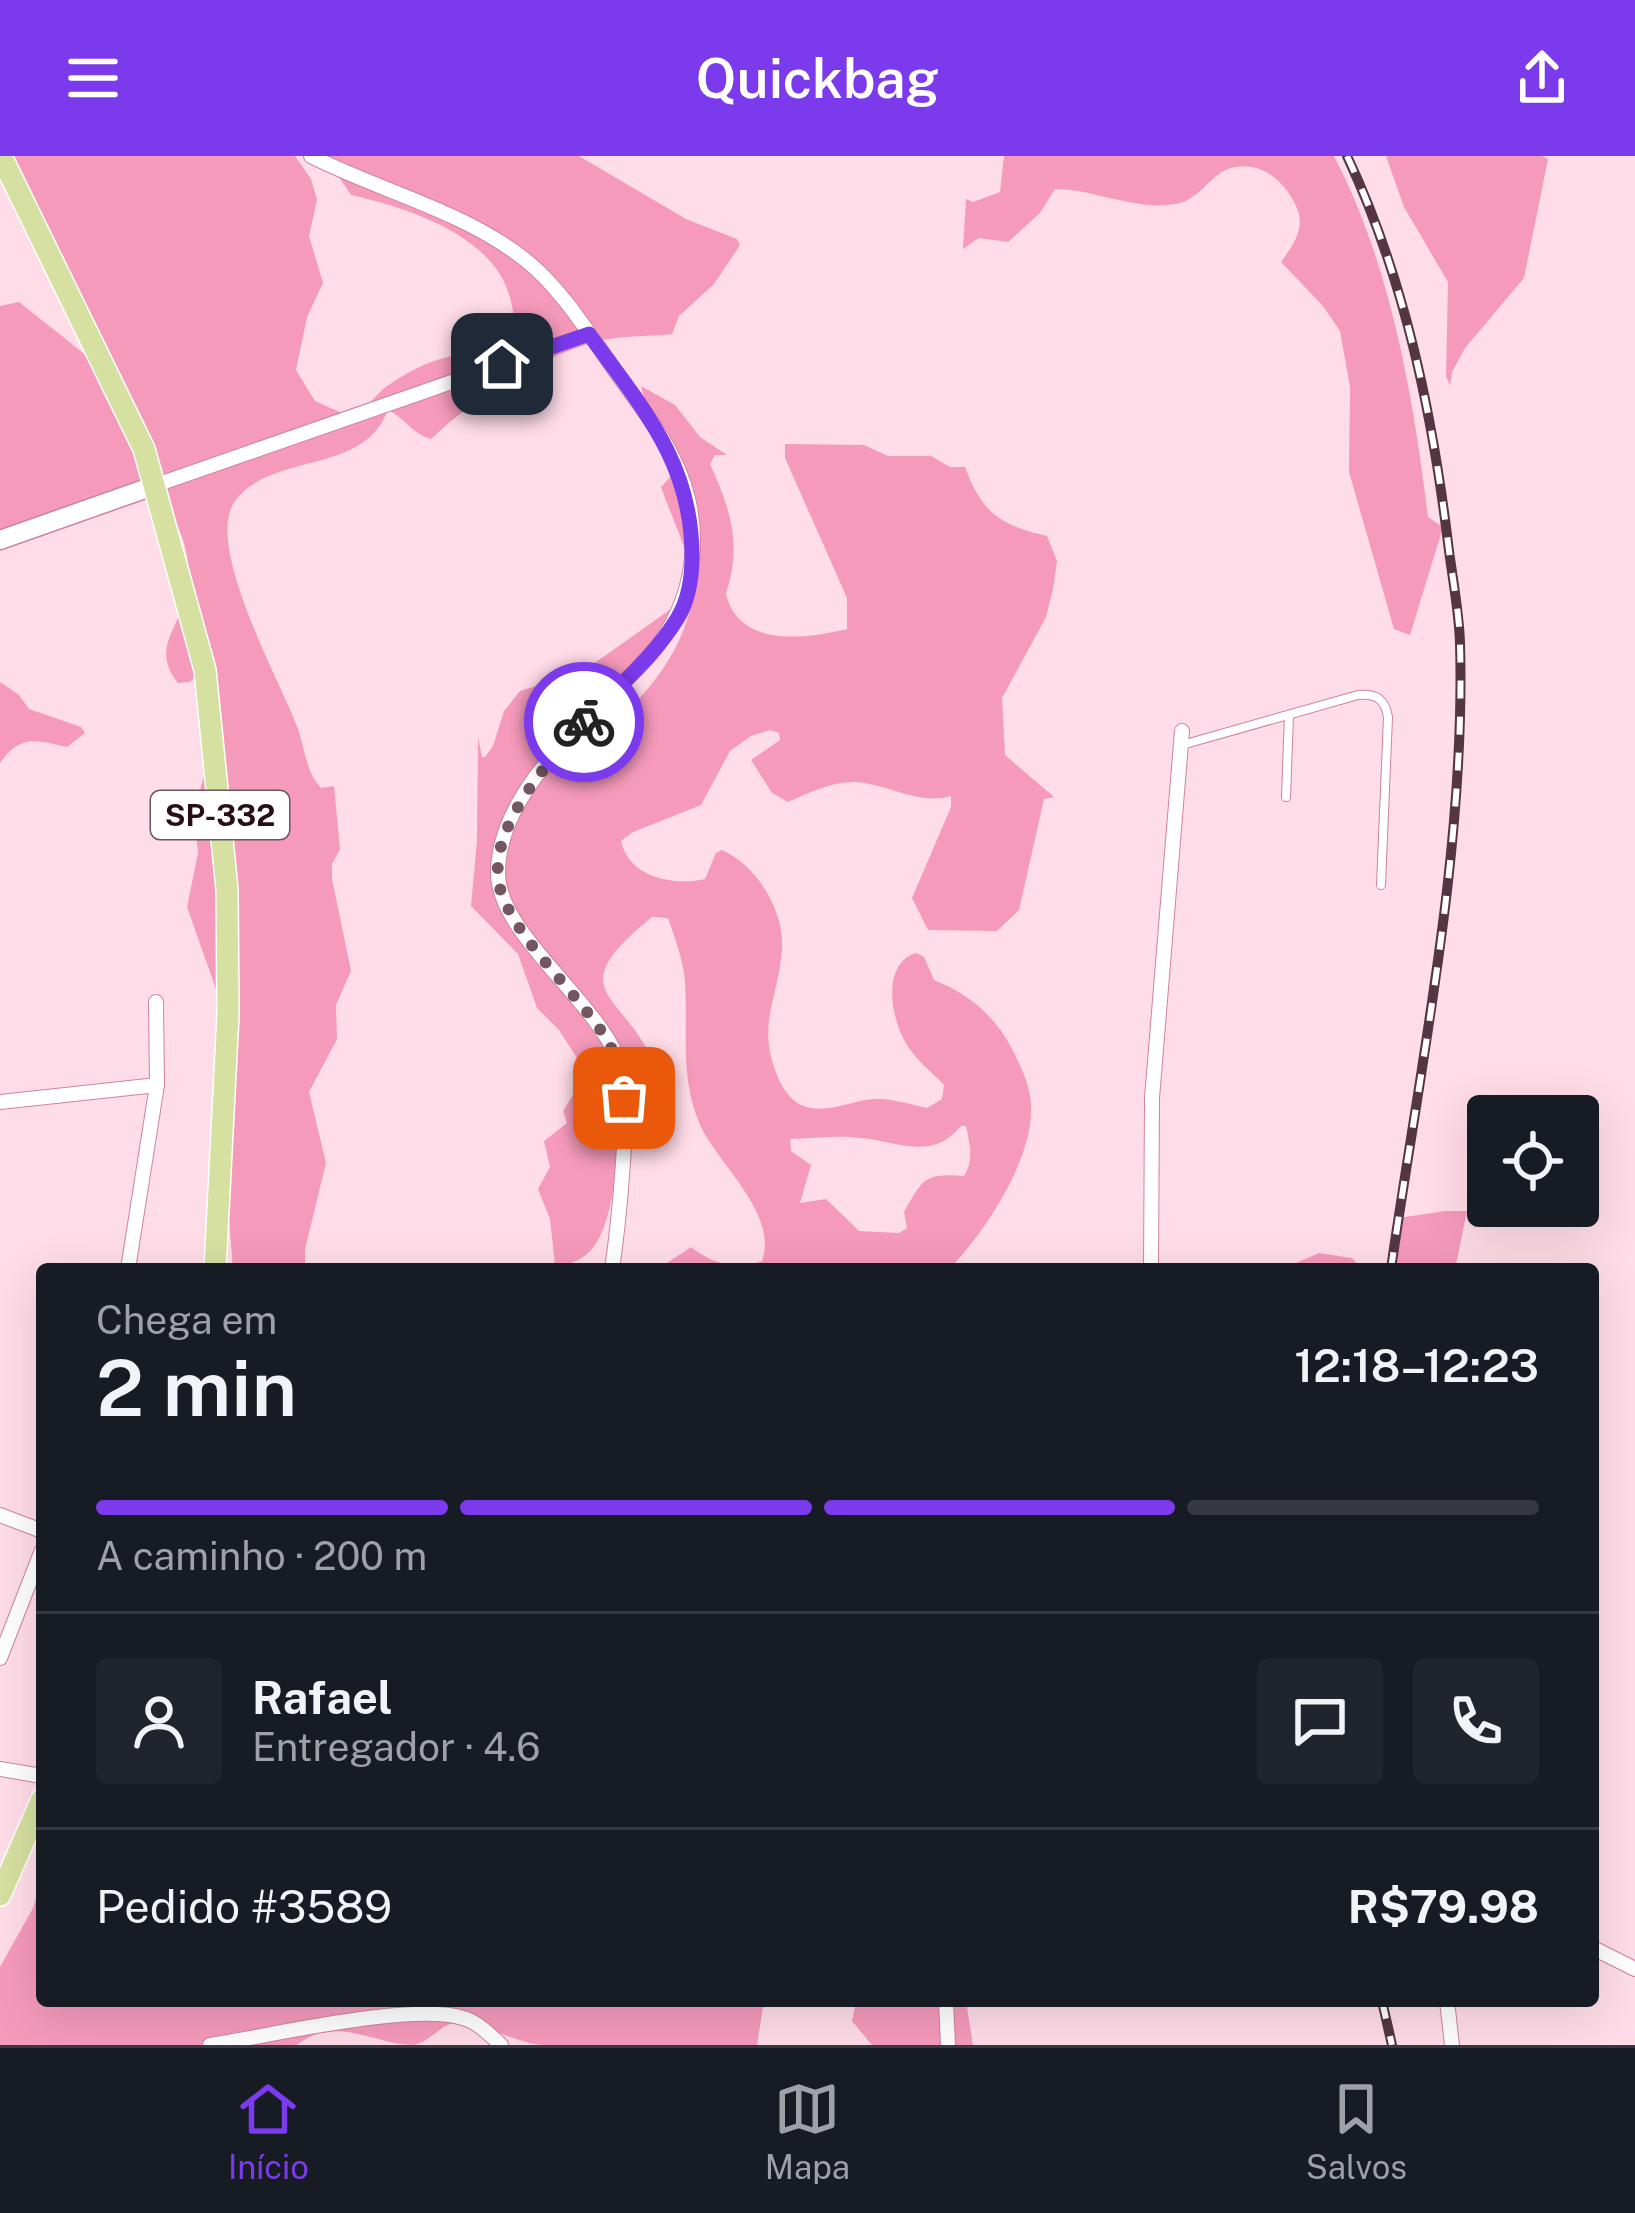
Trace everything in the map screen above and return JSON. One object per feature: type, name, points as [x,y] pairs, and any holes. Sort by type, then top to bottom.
[{"type":"main road","name":"SP-332","points":[[1,156],[144,449],[205,670],[227,889],[228,1015],[215,1263]]},
{"type":"main road","points":[[0,1895],[7,1858],[36,1808]]},
{"type":"street","points":[[311,156],[466,223],[520,256],[544,277],[589,334],[676,462],[692,536],[690,583],[678,618],[651,654],[540,772],[519,805],[498,874],[502,896],[520,926],[600,1027],[623,1073],[613,1263]]},
{"type":"street","points":[[0,540],[589,334]]},
{"type":"street","points":[[1151,1263],[1152,1099],[1181,738]]},
{"type":"street","points":[[129,1263],[157,1085],[156,1002]]},
{"type":"street","points":[[0,1102],[157,1085]]},
{"type":"street","points":[[0,1515],[36,1529]]},
{"type":"street","points":[[0,1658],[36,1565]]},
{"type":"street","points":[[0,1768],[36,1775]]},
{"type":"street","points":[[1599,1951],[1635,1969]]},
{"type":"street","points":[[946,2007],[948,2045]]},
{"type":"street","points":[[1448,2007],[1453,2045]]},
{"type":"street","points":[[210,2045],[410,2014],[448,2014],[469,2019],[501,2045]]},
{"type":"lane","points":[[1181,738],[1371,694],[1386,706],[1381,885]]},
{"type":"lane","points":[[1286,797],[1289,715]]},
{"type":"shaded area","points":[[0,156],[295,156],[311,179],[317,200],[309,236],[323,283],[307,317],[296,370],[315,401],[353,418],[408,373],[502,337],[514,315],[503,279],[470,243],[424,217],[351,195],[325,156],[579,156],[686,219],[737,239],[740,245],[714,284],[679,316],[672,334],[604,340],[550,359],[487,394],[431,439],[388,410],[376,431],[359,445],[271,475],[251,485],[235,501],[228,522],[237,581],[312,775],[321,788],[334,786],[340,849],[332,864],[332,879],[351,971],[336,1005],[337,1039],[309,1092],[326,1163],[305,1263],[233,1263],[223,1147],[222,1006],[187,907],[198,853],[194,811],[206,769],[198,674],[190,682],[178,683],[167,660],[169,639],[188,585],[180,531],[156,496],[125,486],[0,537],[0,306],[19,302],[92,360]]},
{"type":"shaded area","points":[[1004,156],[1334,156],[1385,286],[1407,378],[1428,517],[1443,527],[1410,635],[1394,629],[1349,472],[1350,387],[1340,331],[1281,262],[1294,242],[1300,220],[1284,187],[1259,169],[1239,167],[1221,172],[1191,198],[1175,204],[1145,205],[1055,189],[1040,213],[1008,242],[979,238],[963,249],[966,199],[973,202],[1000,192]]},
{"type":"shaded area","points":[[1386,156],[1548,159],[1524,278],[1465,348],[1450,386],[1446,376],[1448,282],[1404,207]]},
{"type":"shaded area","points":[[641,386],[675,405],[700,437],[727,455],[715,455],[710,464],[724,497],[734,543],[726,594],[733,611],[759,631],[794,637],[847,629],[847,598],[785,458],[785,444],[864,445],[888,456],[931,456],[950,467],[965,467],[986,506],[1017,527],[1047,536],[1057,561],[1046,617],[1002,698],[1005,755],[1054,797],[1044,799],[1019,910],[997,931],[928,930],[912,898],[951,807],[951,796],[927,798],[854,782],[828,786],[788,802],[772,793],[751,760],[780,740],[779,733],[770,730],[730,751],[701,805],[621,841],[633,864],[667,880],[705,879],[716,853],[722,850],[746,866],[766,890],[778,918],[782,948],[768,1041],[778,1079],[799,1104],[820,1109],[882,1099],[927,1108],[942,1099],[944,1085],[909,1048],[894,1010],[897,969],[916,953],[924,957],[934,980],[968,998],[995,1023],[1027,1082],[1030,1126],[1004,1194],[954,1263],[755,1263],[762,1261],[762,1226],[695,1111],[687,1075],[682,965],[668,918],[652,917],[623,943],[603,979],[607,993],[656,1068],[625,1144],[598,1241],[574,1262],[555,1263],[550,1219],[538,1189],[550,1167],[544,1141],[567,1123],[563,1111],[581,1082],[580,1063],[559,1030],[537,1008],[518,954],[471,906],[478,737],[485,757],[504,711],[520,691],[582,672],[671,609],[670,621],[552,764],[624,714],[646,691],[680,639],[689,611],[691,572],[661,487],[674,473],[670,444]],"holes":[[[966,1126],[970,1146],[964,1176],[926,1180],[904,1212],[907,1228],[899,1233],[859,1231],[826,1199],[800,1203],[811,1165],[791,1151],[790,1139],[852,1137],[914,1147],[938,1143]]]},
{"type":"shaded area","points":[[0,682],[29,709],[81,727],[85,733],[67,747],[22,743],[0,763]]},
{"type":"shaded area","points":[[1467,1211],[1456,1263],[1397,1263],[1398,1218]]},
{"type":"shaded area","points":[[691,1247],[722,1263],[667,1263]]},
{"type":"shaded area","points":[[1319,1253],[1352,1258],[1356,1263],[1296,1263]]},
{"type":"shaded area","points":[[36,1898],[36,2007],[763,2007],[757,2045],[542,2045],[455,2023],[413,2045],[341,2031],[312,2036],[297,2045],[0,2045],[0,1967]]},
{"type":"shaded area","points":[[855,2007],[967,2007],[973,2045],[872,2045],[852,2021]]},
{"type":"railway","points":[[1347,156],[1385,249],[1413,345],[1441,493],[1460,643],[1456,799],[1448,878],[1392,1263]]},
{"type":"railway","points":[[1383,2007],[1392,2045]]},
{"type":"way so far","points":[[584,722],[540,772],[519,805],[498,874],[502,896],[520,926],[600,1027],[623,1073],[624,1098]]},
{"type":"route","points":[[502,364],[589,334],[676,462],[688,504],[692,569],[678,618],[651,654],[584,722]]}]
